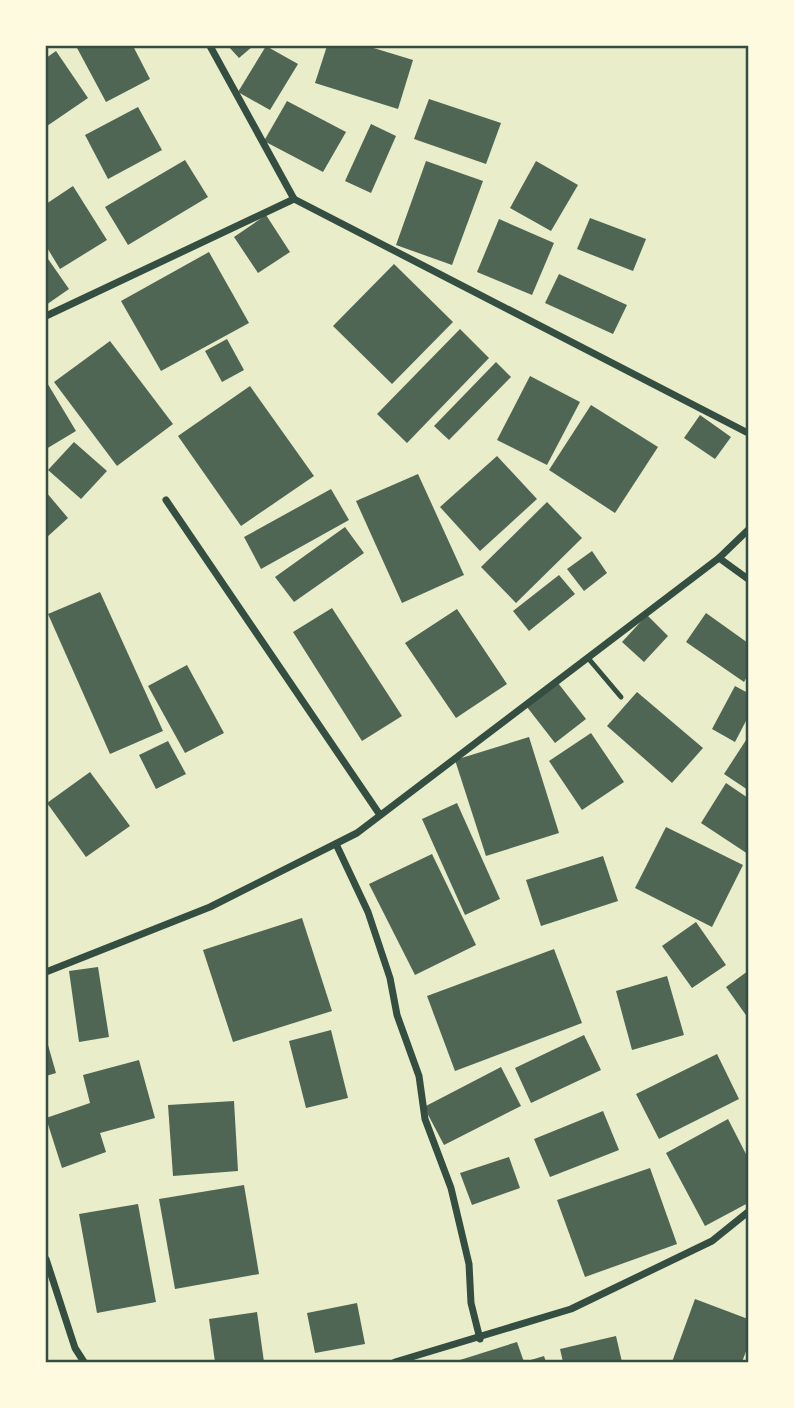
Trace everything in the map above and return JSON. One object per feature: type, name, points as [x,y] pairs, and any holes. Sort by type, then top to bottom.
[{"type":"street","points":[[210,46],[294,199],[748,433]]},
{"type":"street","points":[[46,316],[294,199]]},
{"type":"street","points":[[166,499],[380,816]]},
{"type":"street","points":[[46,972],[210,907],[357,833],[719,558],[748,530]]},
{"type":"street","points":[[719,558],[748,579]]},
{"type":"street","points":[[336,844],[368,912],[390,978],[397,1015],[419,1076],[425,1119],[451,1188],[469,1264],[471,1303],[480,1339]]},
{"type":"street","points":[[395,1363],[571,1310],[712,1241],[748,1212]]},
{"type":"street","points":[[46,1259],[75,1348],[84,1363]]},
{"type":"lane","points":[[588,658],[621,697]]},
{"type":"building","points":[[76,46],[133,46],[150,79],[106,102]]},
{"type":"building","points":[[228,46],[253,46],[239,58]]},
{"type":"building","points":[[266,46],[298,64],[270,110],[238,92]]},
{"type":"building","points":[[327,46],[367,46],[413,60],[398,109],[315,83]]},
{"type":"building","points":[[56,51],[88,98],[47,126],[46,58]]},
{"type":"building","points":[[429,99],[501,123],[486,164],[414,139]]},
{"type":"building","points":[[287,101],[346,132],[323,172],[264,141]]},
{"type":"building","points":[[138,107],[162,150],[108,179],[85,135]]},
{"type":"building","points":[[371,124],[396,136],[371,193],[345,181]]},
{"type":"building","points":[[185,160],[208,197],[128,245],[105,207]]},
{"type":"building","points":[[426,161],[483,181],[452,265],[396,245]]},
{"type":"building","points":[[536,161],[578,185],[551,231],[510,208]]},
{"type":"building","points":[[73,186],[107,240],[60,269],[46,246],[46,204]]},
{"type":"building","points":[[266,215],[290,252],[258,273],[234,237]]},
{"type":"building","points":[[590,218],[646,239],[633,271],[577,249]]},
{"type":"building","points":[[499,219],[554,243],[532,295],[477,272]]},
{"type":"building","points":[[209,252],[249,323],[161,371],[121,301]]},
{"type":"building","points":[[46,256],[69,289],[46,305]]},
{"type":"building","points":[[394,264],[453,322],[392,384],[333,326]]},
{"type":"building","points":[[559,274],[627,305],[613,334],[545,303]]},
{"type":"building","points":[[460,329],[489,358],[407,443],[377,414]]},
{"type":"building","points":[[227,339],[244,370],[222,382],[205,351]]},
{"type":"building","points":[[110,341],[173,424],[117,466],[54,382]]},
{"type":"building","points":[[496,362],[511,377],[449,440],[434,426]]},
{"type":"building","points":[[530,376],[580,402],[547,465],[497,440]]},
{"type":"building","points":[[46,381],[76,431],[46,449]]},
{"type":"building","points":[[250,386],[314,476],[241,526],[178,436]]},
{"type":"building","points":[[591,405],[658,447],[615,513],[549,470]]},
{"type":"building","points":[[700,415],[731,437],[715,459],[684,438]]},
{"type":"building","points":[[74,442],[107,471],[81,499],[48,470]]},
{"type":"building","points":[[497,456],[537,499],[480,551],[440,507]]},
{"type":"building","points":[[418,474],[464,575],[402,603],[356,501]]},
{"type":"building","points":[[331,489],[349,520],[261,569],[244,537]]},
{"type":"building","points":[[46,492],[68,518],[46,538]]},
{"type":"building","points":[[547,502],[582,538],[516,603],[481,567]]},
{"type":"building","points":[[345,527],[364,553],[294,602],[275,577]]},
{"type":"building","points":[[592,551],[607,573],[584,591],[567,569]]},
{"type":"building","points":[[559,575],[575,594],[529,631],[513,611]]},
{"type":"building","points":[[100,592],[163,731],[110,754],[48,614]]},
{"type":"building","points":[[332,608],[402,716],[362,741],[293,632]]},
{"type":"building","points":[[457,609],[507,684],[456,718],[405,643]]},
{"type":"building","points":[[706,613],[748,643],[748,675],[744,682],[686,642]]},
{"type":"building","points":[[647,615],[668,636],[644,662],[622,642]]},
{"type":"building","points":[[187,665],[224,733],[185,753],[148,686]]},
{"type":"building","points":[[558,683],[586,719],[555,743],[527,707]]},
{"type":"building","points":[[735,686],[748,693],[748,717],[735,742],[712,729]]},
{"type":"building","points":[[637,692],[703,748],[672,783],[607,726]]},
{"type":"building","points":[[591,733],[624,782],[582,810],[549,761]]},
{"type":"building","points":[[529,737],[559,833],[486,856],[455,760]]},
{"type":"building","points":[[748,737],[748,790],[724,774]]},
{"type":"building","points":[[168,741],[186,774],[156,789],[139,755]]},
{"type":"building","points":[[90,772],[130,826],[86,857],[47,803]]},
{"type":"building","points":[[726,783],[748,798],[748,854],[701,823]]},
{"type":"building","points":[[457,803],[500,899],[465,915],[422,819]]},
{"type":"building","points":[[666,827],[743,865],[712,927],[635,888]]},
{"type":"building","points":[[432,854],[476,945],[415,975],[369,884]]},
{"type":"building","points":[[603,856],[618,901],[541,926],[526,880]]},
{"type":"building","points":[[302,918],[332,1011],[233,1042],[203,950]]},
{"type":"building","points":[[696,922],[726,965],[692,988],[662,946]]},
{"type":"building","points":[[554,949],[582,1023],[455,1071],[427,996]]},
{"type":"building","points":[[98,967],[109,1037],[79,1042],[69,971]]},
{"type":"building","points":[[748,971],[748,1018],[726,987]]},
{"type":"building","points":[[667,976],[684,1035],[632,1050],[616,991]]},
{"type":"building","points":[[331,1030],[348,1098],[306,1108],[289,1041]]},
{"type":"building","points":[[584,1035],[601,1070],[531,1103],[515,1068]]},
{"type":"building","points":[[46,1038],[56,1073],[46,1076]]},
{"type":"building","points":[[717,1054],[739,1099],[659,1139],[636,1094]]},
{"type":"building","points":[[139,1060],[155,1118],[100,1133],[106,1152],[62,1168],[46,1118],[90,1103],[83,1075]]},
{"type":"building","points":[[501,1067],[521,1106],[444,1145],[424,1107]]},
{"type":"building","points":[[234,1101],[238,1171],[173,1176],[168,1105]]},
{"type":"building","points":[[603,1111],[619,1150],[550,1177],[534,1139]]},
{"type":"building","points":[[728,1119],[748,1158],[748,1203],[705,1226],[666,1153]]},
{"type":"building","points":[[509,1157],[520,1188],[472,1205],[460,1173]]},
{"type":"building","points":[[650,1168],[677,1244],[585,1277],[557,1200]]},
{"type":"building","points":[[244,1185],[259,1274],[175,1289],[159,1199]]},
{"type":"building","points":[[138,1204],[156,1302],[97,1313],[79,1214]]},
{"type":"building","points":[[695,1299],[748,1319],[748,1346],[742,1362],[672,1362]]},
{"type":"building","points":[[357,1303],[365,1344],[315,1353],[307,1313]]},
{"type":"building","points":[[257,1312],[264,1362],[215,1362],[209,1319]]},
{"type":"building","points":[[616,1336],[622,1362],[563,1362],[560,1349]]},
{"type":"building","points":[[517,1342],[524,1362],[460,1360]]},
{"type":"building","points":[[544,1356],[546,1362],[524,1362]]}]
